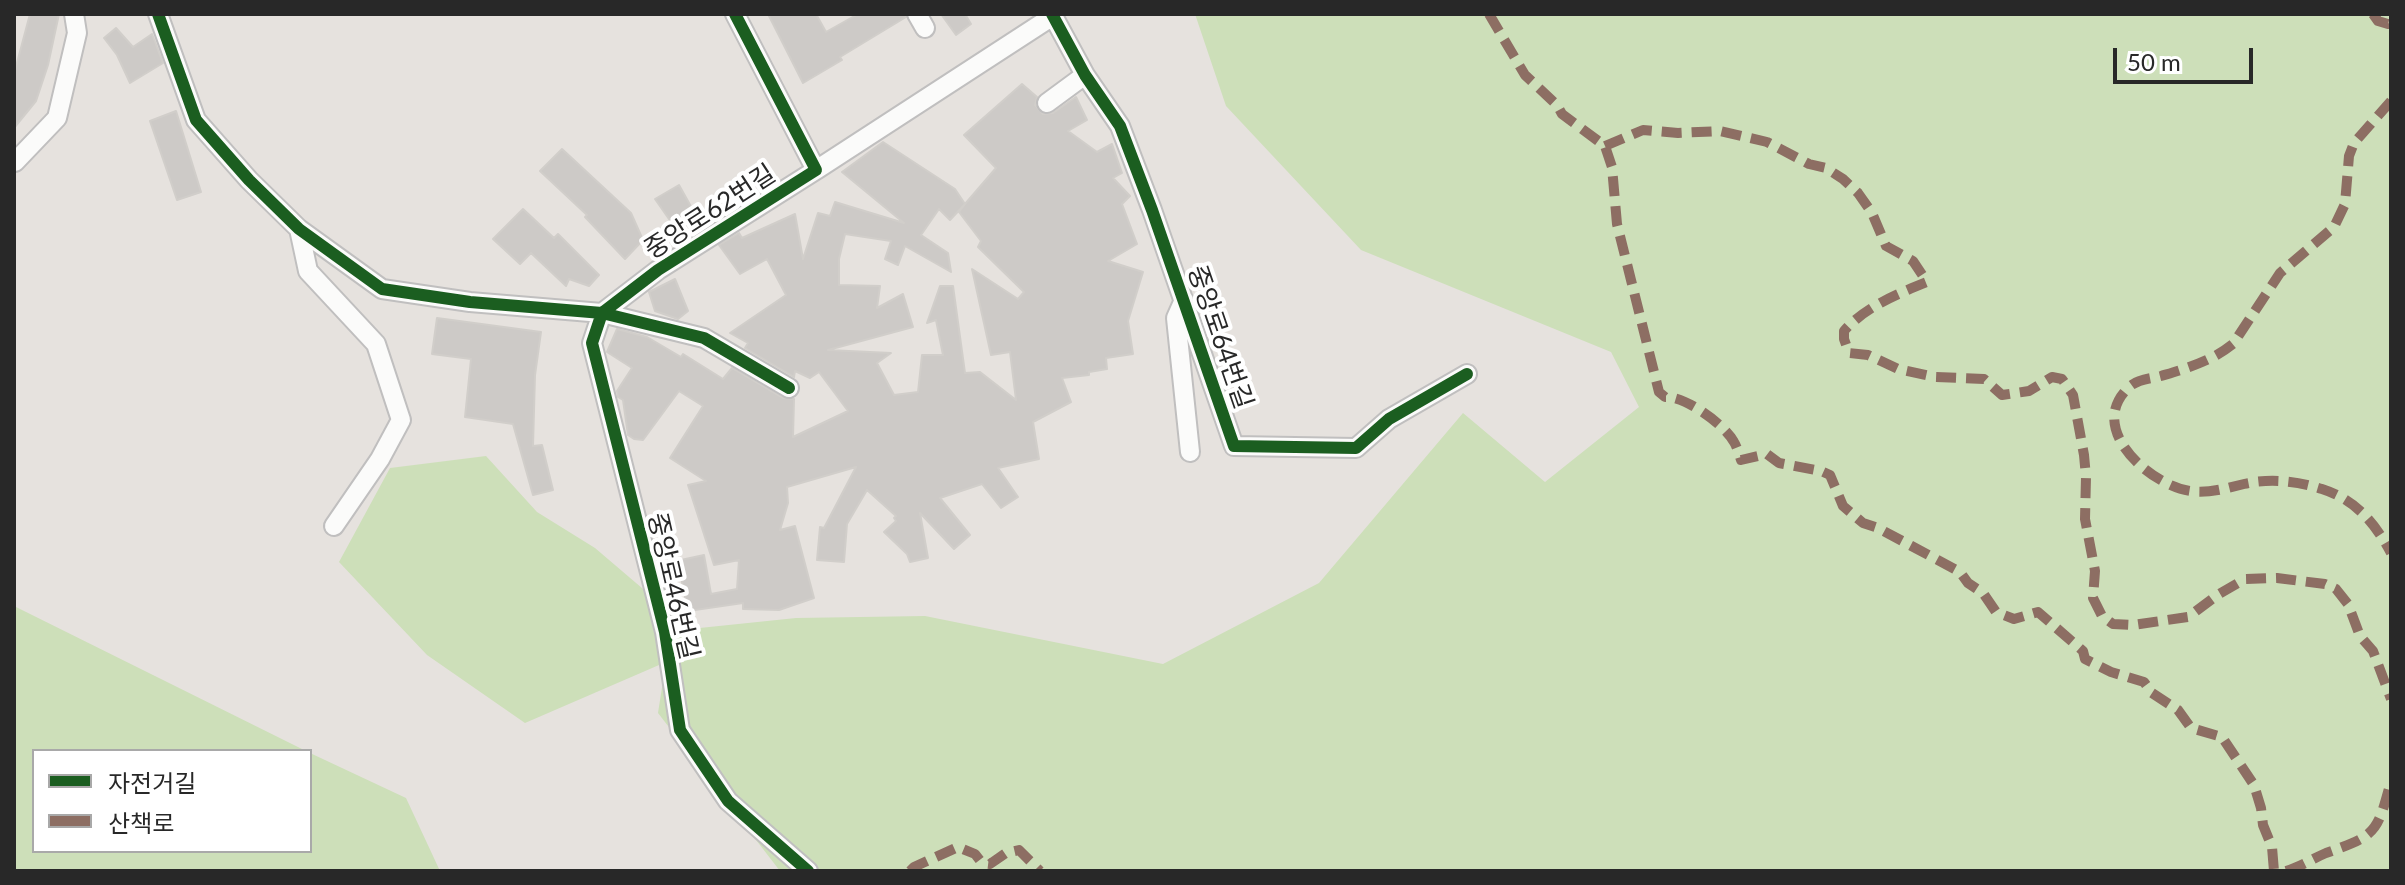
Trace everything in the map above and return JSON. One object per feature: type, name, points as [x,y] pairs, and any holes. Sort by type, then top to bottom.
[{"type":"street","points":[[15,162],[57,118],[77,33],[74,14]]},
{"type":"street","points":[[158,14],[196,120],[249,180],[299,229],[382,289],[470,302],[602,313],[704,338],[789,388]]},
{"type":"street","name":"중앙로62번길","points":[[602,313],[658,270],[816,170],[735,14]]},
{"type":"street","points":[[816,170],[1052,15]]},
{"type":"street","name":"중앙로64번길","points":[[1052,15],[1085,75],[1120,126],[1234,446],[1356,448],[1389,419],[1467,374]]},
{"type":"street","points":[[1047,103],[1085,75]]},
{"type":"street","points":[[299,229],[308,271],[376,344],[401,420],[380,459],[334,526]]},
{"type":"street","name":"중앙로64번길","points":[[1184,300],[1176,318],[1190,452]]},
{"type":"street","name":"중앙로46번길","points":[[602,313],[592,343],[665,632],[680,730],[728,801],[808,871]]},
{"type":"green space","points":[[1195,14],[2391,14],[2391,871],[780,871],[658,713],[666,662],[525,723],[427,655],[339,562],[390,468],[486,456],[537,512],[595,548],[690,629],[796,618],[925,616],[1163,664],[1319,583],[1463,413],[1545,482],[1639,407],[1611,352],[1361,250],[1226,106]]},
{"type":"green space","points":[[14,606],[302,749],[32,749],[32,853],[312,853],[312,754],[406,798],[440,871],[14,871]]},
{"type":"building","points":[[30,14],[59,14],[48,65],[36,101],[14,128],[14,74]]},
{"type":"building","points":[[768,14],[816,14],[826,32],[858,14],[905,14],[906,17],[803,83]]},
{"type":"building","points":[[941,14],[965,14],[971,24],[956,35]]},
{"type":"building","points":[[116,28],[133,47],[152,34],[163,63],[130,83],[117,55],[104,38]]},
{"type":"building","points":[[1022,84],[1037,97],[1035,105],[1043,114],[1053,113],[1076,97],[1087,120],[1068,131],[1097,152],[1112,144],[1122,173],[1113,178],[1130,196],[1122,204],[1137,244],[1108,261],[1143,272],[1128,321],[1133,354],[1106,358],[1107,369],[1062,378],[1071,402],[1033,422],[1039,459],[998,468],[1018,497],[1001,508],[982,484],[940,498],[970,535],[954,549],[920,513],[928,558],[910,562],[907,554],[884,532],[896,521],[896,516],[867,490],[847,524],[844,562],[817,560],[820,527],[824,528],[856,467],[787,487],[788,503],[780,530],[795,526],[814,598],[779,610],[743,609],[743,603],[688,611],[681,577],[671,579],[667,563],[704,555],[711,594],[737,589],[739,560],[714,565],[688,485],[706,481],[670,458],[703,406],[679,391],[643,440],[628,435],[623,400],[618,397],[617,391],[632,368],[607,352],[617,329],[647,337],[681,357],[683,354],[723,379],[732,368],[783,398],[794,399],[793,437],[848,411],[819,372],[810,378],[795,371],[794,377],[745,348],[748,343],[730,333],[786,295],[767,259],[740,274],[719,245],[739,233],[742,238],[795,214],[803,259],[818,213],[830,216],[835,202],[904,223],[842,172],[883,142],[955,189],[965,204],[996,168],[964,135]],"holes":[[[965,204],[959,212],[981,241],[978,247],[1024,292],[1018,299],[972,269],[991,355],[1010,352],[1016,400],[980,372],[965,373],[953,286],[940,286],[927,323],[936,320],[943,355],[922,355],[918,392],[894,395],[877,363],[891,353],[828,350],[913,327],[903,294],[877,308],[880,286],[839,285],[839,259],[845,234],[891,241],[885,259],[898,265],[905,246],[951,272],[948,253],[921,235],[939,209],[950,220]]]},
{"type":"building","points":[[176,111],[201,192],[177,200],[150,121]]},
{"type":"building","points":[[562,149],[631,213],[643,240],[625,259],[585,217],[587,215],[540,171]]},
{"type":"building","points":[[679,185],[698,219],[678,232],[655,199]]},
{"type":"building","points":[[523,209],[554,238],[558,234],[599,275],[589,286],[569,279],[566,286],[531,253],[520,264],[493,239]]},
{"type":"building","points":[[675,279],[688,311],[678,319],[655,311],[649,292]]},
{"type":"building","points":[[437,318],[541,332],[535,375],[533,446],[542,445],[553,490],[533,495],[513,424],[465,417],[471,359],[432,354]]},
{"type":"marked path","points":[[1489,14],[1525,75],[1557,105],[1562,114],[1605,146],[1612,167],[1617,224],[1659,392],[1693,406],[1713,420],[1734,442],[1741,460],[1767,454],[1779,463],[1830,475],[1843,506],[1863,523],[1960,572],[1968,583],[1983,593],[1996,612],[2014,619],[2038,612],[2083,651],[2085,659],[2111,672],[2144,682],[2152,693],[2178,710],[2191,728],[2222,737],[2254,785],[2263,825],[2272,847],[2274,871]]},
{"type":"marked path","points":[[2373,14],[2378,21],[2391,23]]},
{"type":"marked path","points":[[2391,101],[2354,143],[2349,156],[2345,204],[2334,227],[2280,273],[2233,344],[2199,363],[2132,385],[2117,404],[2114,421],[2128,453],[2142,467],[2174,487],[2204,492],[2274,481],[2322,489],[2355,506],[2378,532],[2391,553]]},
{"type":"marked path","points":[[1605,146],[1643,130],[1678,133],[1720,131],[1767,142],[1809,164],[1826,168],[1843,179],[1872,213],[1886,246],[1913,261],[1927,282],[1882,302],[1852,322],[1844,331],[1849,353],[1868,355],[1898,369],[1935,377],[1984,379],[2002,395],[2029,391],[2052,377],[2062,379],[2073,395],[2084,455],[2085,519],[2095,571],[2093,598],[2102,616],[2113,624],[2133,625],[2188,617],[2245,579],[2277,578],[2325,584],[2336,589],[2348,604],[2360,636],[2373,651],[2391,699]]},
{"type":"marked path","points":[[2286,871],[2365,836],[2378,822],[2391,781]]},
{"type":"marked path","points":[[910,871],[958,847],[975,854],[982,863],[990,864],[1006,853],[1019,850],[1040,871]]},
{"type":"cycle path","points":[[158,14],[196,120],[249,180],[299,229],[382,289],[470,302],[602,313],[704,338],[789,388]]},
{"type":"cycle path","points":[[735,14],[816,170],[658,270],[602,313],[592,343],[665,632],[680,730],[728,801],[808,871]]},
{"type":"cycle path","points":[[1052,14],[1085,75],[1120,126],[1234,446],[1356,448],[1389,419],[1467,374]]}]
